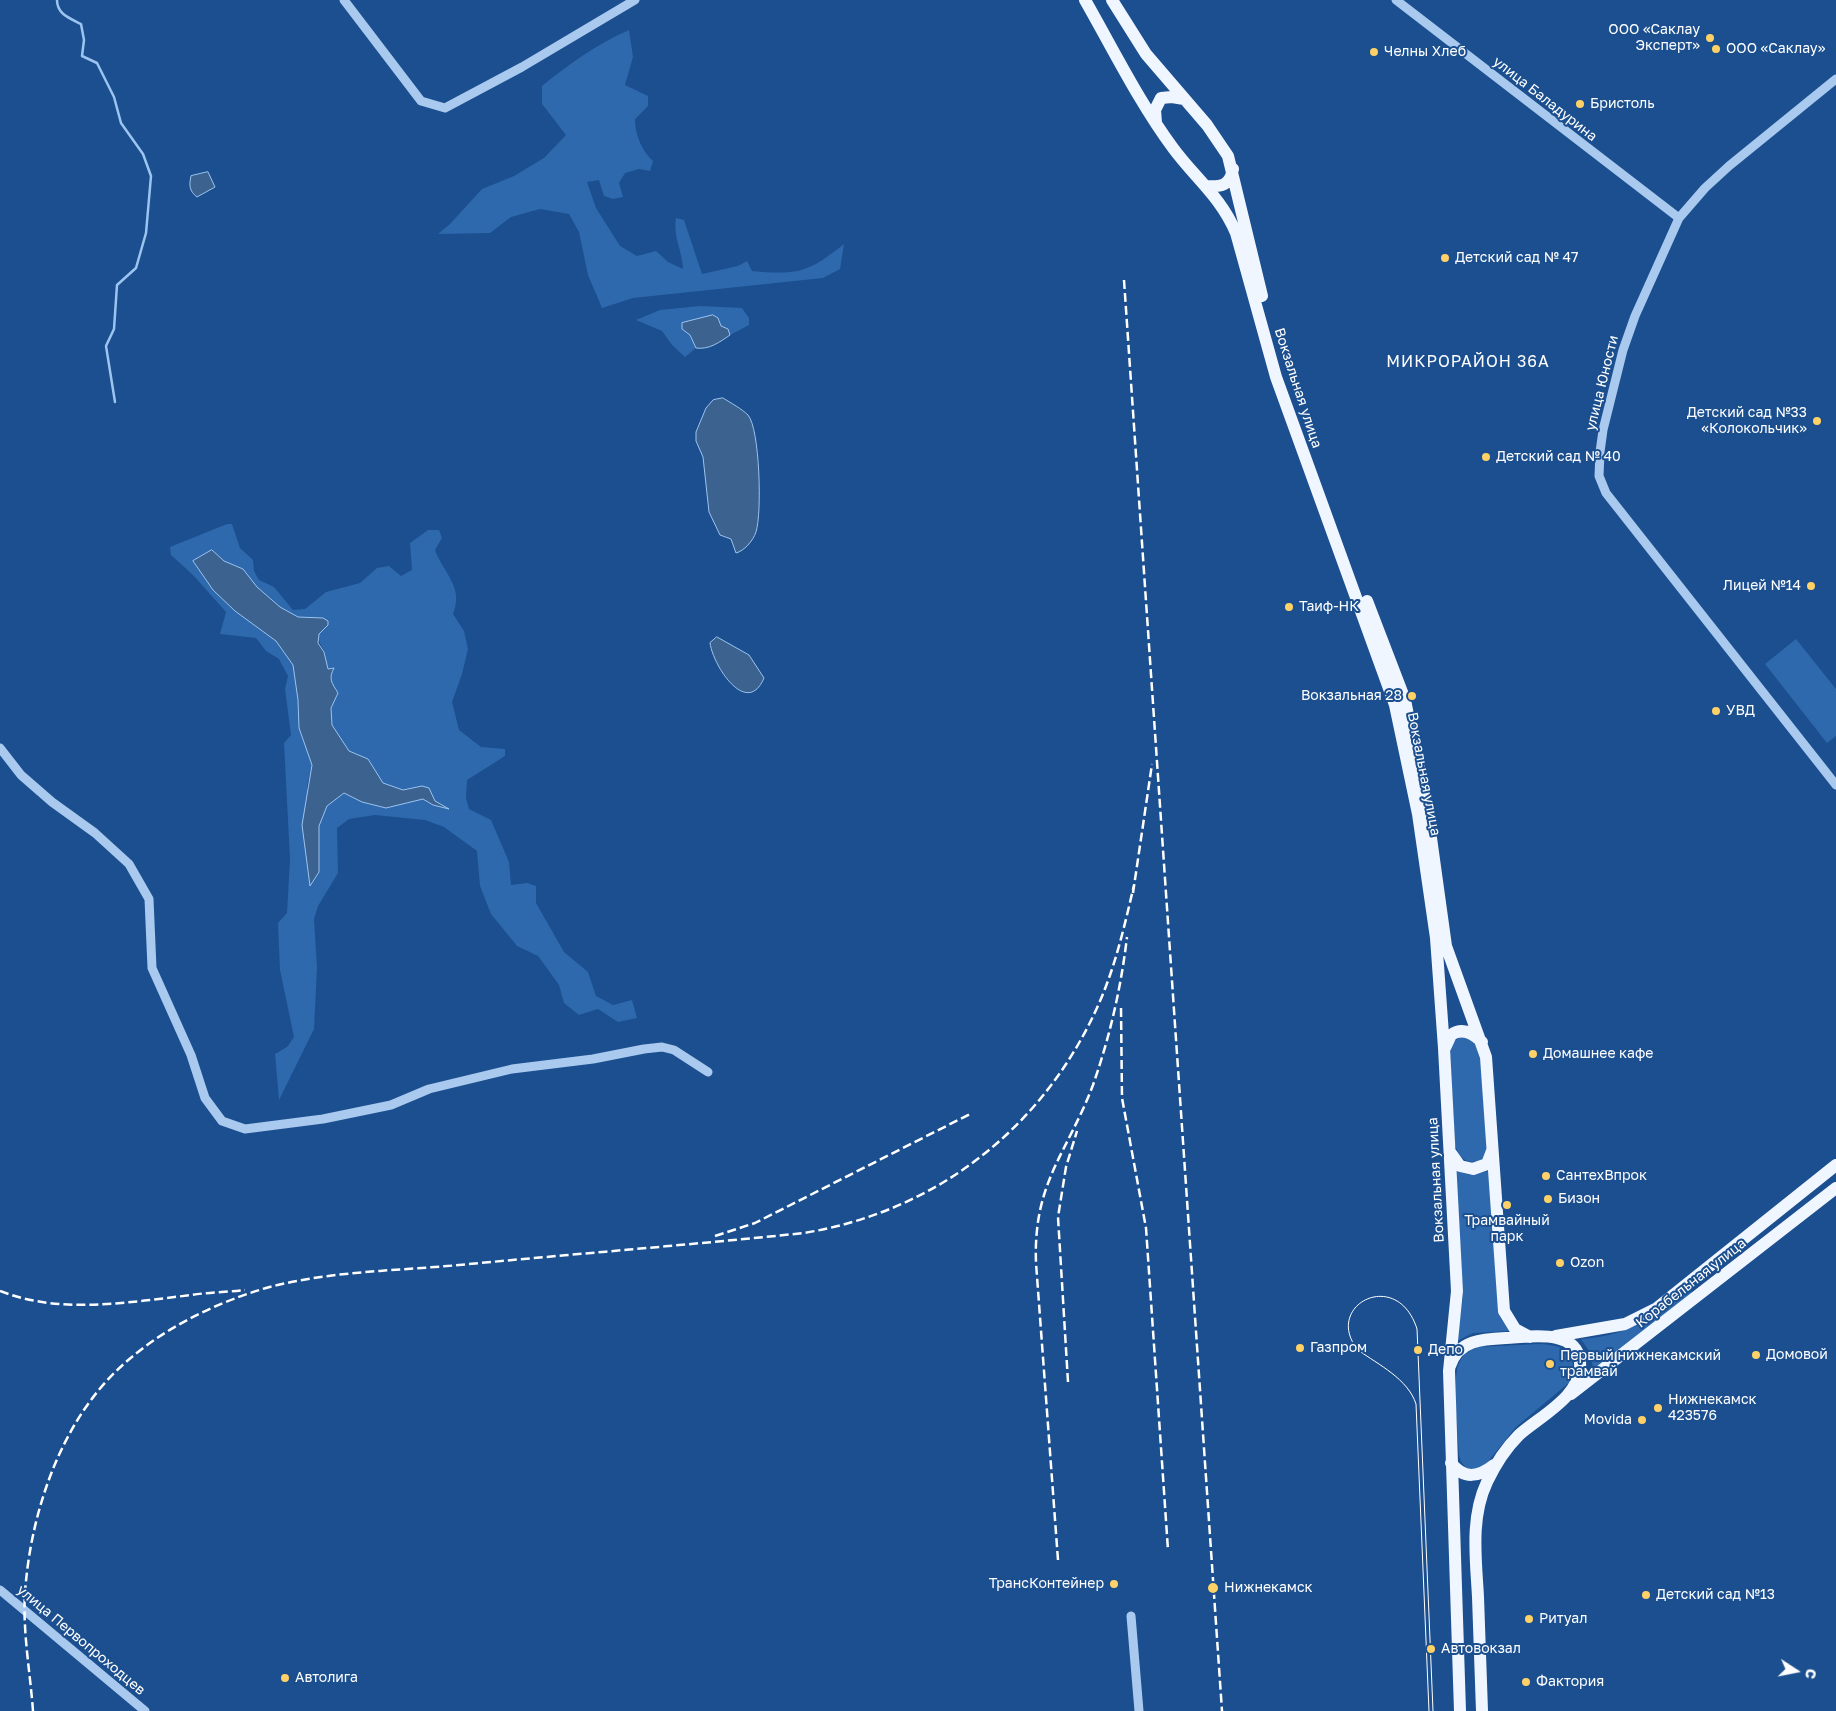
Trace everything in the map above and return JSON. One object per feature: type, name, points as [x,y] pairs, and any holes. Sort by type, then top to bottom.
[{"type":"main road","name":"Вокзальная улица","points":[[1085,0],[1156,124],[1175,151],[1229,215],[1236,233],[1276,377],[1396,705],[1418,814],[1429,890],[1438,964],[1444,1048],[1457,1291],[1449,1371],[1460,1711]]},
{"type":"main road","name":"Вокзальная улица","points":[[1112,0],[1134,38],[1221,143],[1233,169],[1280,370],[1405,700],[1427,810],[1446,946],[1482,1042],[1488,1069],[1504,1311],[1515,1330],[1530,1337]]},
{"type":"main road","points":[[1156,124],[1155,110],[1161,98],[1172,96],[1184,99]]},
{"type":"main road","points":[[1206,186],[1225,185],[1230,181],[1233,169]]},
{"type":"main road","points":[[1444,1048],[1448,1038],[1460,1031],[1471,1033],[1482,1042]]},
{"type":"main road","points":[[1450,1150],[1456,1163],[1474,1170],[1487,1164],[1493,1146]]},
{"type":"main road","name":"Корабельная улица","points":[[1553,1337],[1616,1326],[1657,1308],[1836,1165]]},
{"type":"main road","name":"Корабельная улица","points":[[1563,1400],[1692,1303],[1836,1188]]},
{"type":"main road","points":[[1449,1371],[1457,1353],[1470,1343],[1489,1339],[1553,1337],[1573,1346],[1580,1362],[1578,1378],[1563,1400],[1519,1436],[1496,1464],[1486,1472],[1472,1476],[1461,1473],[1451,1463]]},
{"type":"main road","points":[[1482,1711],[1475,1528],[1480,1499],[1496,1464]]},
{"type":"street","points":[[344,0],[421,101],[445,108],[522,68],[635,0]]},
{"type":"street","name":"улица Баладурина","points":[[1396,0],[1679,218]]},
{"type":"street","name":"улица Юности","points":[[1836,79],[1729,166],[1705,188],[1679,218],[1635,316],[1623,350],[1603,430],[1600,480],[1606,493],[1657,559],[1836,784]]},
{"type":"street","points":[[0,748],[27,780],[52,802],[96,834],[129,864],[149,899],[152,968],[191,1055],[205,1098],[222,1121],[245,1129],[323,1119],[391,1105],[428,1089],[512,1069],[593,1059],[662,1047],[674,1050],[708,1072]]},
{"type":"street","name":"улица Первопроходцев","points":[[0,1590],[145,1711]]},
{"type":"street","points":[[1131,1616],[1139,1711]]},
{"type":"shaded area","points":[[629,30],[633,57],[625,85],[648,96],[648,106],[635,119],[635,125],[642,147],[653,161],[650,171],[639,169],[625,173],[619,183],[623,197],[613,199],[604,196],[599,180],[587,182],[596,208],[620,246],[637,256],[656,251],[668,262],[683,269],[675,225],[676,218],[684,220],[702,274],[738,266],[747,261],[752,271],[781,273],[802,270],[821,261],[844,244],[840,269],[823,278],[633,298],[602,308],[588,275],[579,232],[569,214],[540,209],[511,217],[490,233],[438,234],[450,224],[482,189],[514,176],[544,158],[566,135],[542,104],[542,86],[584,55]]},
{"type":"shaded area","points":[[208,172],[215,187],[197,197],[190,188],[191,176]]},
{"type":"shaded area","points":[[700,306],[742,308],[749,318],[749,325],[730,335],[728,329],[721,326],[718,318],[695,319],[682,329],[690,335],[696,348],[685,357],[672,345],[662,331],[636,320],[660,310]]},
{"type":"shaded area","points":[[713,315],[718,318],[721,326],[728,329],[730,335],[710,347],[696,348],[690,335],[682,329],[682,323]]},
{"type":"shaded area","points":[[723,398],[740,408],[748,415],[752,423],[759,472],[759,508],[756,532],[748,545],[736,553],[731,539],[720,535],[709,512],[703,457],[696,441],[696,432],[706,408],[713,400]]},
{"type":"shaded area","points":[[227,524],[232,524],[240,548],[253,560],[254,571],[259,580],[274,587],[293,610],[305,609],[326,592],[360,583],[377,568],[389,566],[401,576],[412,570],[410,543],[428,530],[439,530],[442,538],[435,550],[455,588],[456,604],[453,614],[464,631],[468,649],[452,702],[459,730],[481,747],[505,749],[505,756],[467,780],[466,798],[469,809],[491,820],[509,862],[511,885],[527,883],[536,886],[536,903],[564,952],[588,972],[596,996],[613,1005],[632,1000],[637,1018],[618,1022],[598,1009],[579,1015],[564,1003],[559,985],[538,956],[517,946],[491,914],[480,886],[477,851],[444,827],[425,820],[375,815],[349,819],[337,828],[338,873],[318,906],[314,919],[317,967],[314,1029],[279,1100],[275,1054],[287,1047],[294,1037],[280,970],[278,923],[287,913],[290,859],[284,743],[291,735],[285,689],[288,676],[279,659],[266,651],[256,638],[220,634],[226,612],[193,575],[171,555],[170,547]],"holes":[[[212,550],[224,561],[243,569],[257,587],[280,607],[298,617],[323,618],[328,625],[319,634],[319,640],[325,653],[327,667],[328,669],[333,669],[330,680],[338,693],[331,708],[332,725],[349,751],[368,759],[383,783],[403,790],[422,786],[434,801],[433,805],[423,799],[385,808],[362,802],[344,793],[327,806],[319,826],[319,872],[307,786],[312,765],[299,728],[298,700],[293,665],[276,641],[235,611],[213,590],[193,561]]]},
{"type":"shaded area","points":[[212,550],[224,561],[243,569],[257,587],[280,607],[298,617],[323,618],[328,621],[328,625],[319,634],[318,643],[324,652],[328,669],[334,668],[331,678],[338,693],[331,708],[332,725],[349,751],[368,759],[383,783],[403,790],[422,786],[429,788],[435,801],[449,809],[433,805],[423,799],[386,808],[362,802],[344,793],[327,806],[319,826],[319,872],[310,886],[302,825],[312,765],[299,728],[298,700],[293,665],[276,641],[235,611],[213,590],[193,561]]},
{"type":"shaded area","points":[[717,637],[749,655],[764,678],[757,689],[749,693],[740,691],[724,675],[712,653],[710,643]]},
{"type":"shaded area","points":[[1796,639],[1836,689],[1836,736],[1827,743],[1765,664]]},
{"type":"shaded area","points":[[1462,1036],[1474,1042],[1481,1059],[1489,1145],[1483,1158],[1474,1162],[1465,1160],[1459,1154],[1455,1144],[1450,1054],[1453,1042]]},
{"type":"shaded area","points":[[1456,1171],[1470,1175],[1489,1171],[1498,1306],[1500,1317],[1509,1331],[1473,1333],[1457,1341],[1463,1297]]},
{"type":"shaded area","points":[[1690,1290],[1692,1293],[1594,1371],[1589,1351],[1581,1339],[1626,1330],[1652,1317]]},
{"type":"shaded area","points":[[1539,1344],[1556,1346],[1568,1352],[1573,1364],[1571,1381],[1516,1427],[1487,1463],[1477,1469],[1468,1469],[1461,1462],[1459,1455],[1455,1392],[1457,1368],[1460,1361],[1466,1354],[1478,1347]]},
{"type":"waterway","points":[[57,0],[61,12],[81,24],[84,40],[82,56],[97,63],[114,97],[121,123],[143,154],[151,176],[146,233],[136,268],[117,285],[114,329],[106,346],[115,402]]},
{"type":"tram line","points":[[1429,1711],[1416,1404],[1407,1387],[1358,1350],[1349,1334],[1349,1319],[1356,1307],[1366,1299],[1380,1296],[1394,1300],[1407,1310],[1417,1329],[1433,1711]]},
{"type":"railway","points":[[1124,280],[1222,1711]]},
{"type":"railway","points":[[1133,893],[1152,764]]},
{"type":"railway","points":[[33,1711],[25,1630],[25,1597],[33,1534],[46,1486],[66,1441],[91,1400],[126,1362],[147,1345],[193,1317],[217,1306],[242,1296],[289,1282],[362,1272],[459,1265],[804,1233],[853,1222],[899,1205],[942,1183],[982,1156],[1018,1124],[1050,1087],[1077,1046],[1106,987],[1124,929],[1134,885]]},
{"type":"railway","points":[[1058,1560],[1036,1263],[1037,1235],[1040,1211],[1046,1189],[1083,1109],[1099,1067],[1110,1030],[1122,975],[1127,937]]},
{"type":"railway","points":[[1121,1008],[1122,1098],[1146,1228],[1168,1550]]},
{"type":"railway","points":[[715,1236],[755,1223],[972,1113]]},
{"type":"railway","points":[[1068,1382],[1058,1217],[1066,1167],[1077,1131]]},
{"type":"railway","points":[[0,1291],[47,1303],[95,1305],[245,1290]]},
{"type":"place","name":"ООО «Саклау Эксперт»","points":[[1710,38]]},
{"type":"place","name":"ООО «Саклау»","points":[[1716,49]]},
{"type":"place","name":"Челны Хлеб","points":[[1374,52]]},
{"type":"place","name":"Бристоль","points":[[1580,104]]},
{"type":"place","name":"Детский сад № 47","points":[[1445,258]]},
{"type":"place","name":"Детский сад №33 «Колокольчик»","points":[[1817,421]]},
{"type":"place","name":"Детский сад № 40","points":[[1486,457]]},
{"type":"place","name":"Лицей №14","points":[[1811,586]]},
{"type":"place","name":"Таиф-НК","points":[[1289,607]]},
{"type":"place","name":"Вокзальная 28","points":[[1412,696]]},
{"type":"place","name":"УВД","points":[[1716,711]]},
{"type":"place","name":"Домашнее кафе","points":[[1533,1054]]},
{"type":"place","name":"СантехВпрок","points":[[1546,1176]]},
{"type":"place","name":"Бизон","points":[[1548,1199]]},
{"type":"place","name":"Трамвайный парк","points":[[1507,1205]]},
{"type":"place","name":"Ozon","points":[[1560,1263]]},
{"type":"place","name":"Газпром","points":[[1300,1348]]},
{"type":"place","name":"Депо","points":[[1418,1350]]},
{"type":"place","name":"Домовой","points":[[1756,1355]]},
{"type":"place","name":"Первый нижнекамский трамвай","points":[[1550,1364]]},
{"type":"place","name":"Нижнекамск 423576","points":[[1658,1408]]},
{"type":"place","name":"Movida","points":[[1642,1420]]},
{"type":"place","name":"ТрансКонтейнер","points":[[1114,1584]]},
{"type":"place","name":"Нижнекамск","points":[[1213,1588]]},
{"type":"place","name":"Детский сад №13","points":[[1646,1595]]},
{"type":"place","name":"Ритуал","points":[[1529,1619]]},
{"type":"place","name":"Автовокзал","points":[[1431,1649]]},
{"type":"place","name":"Автолига","points":[[285,1678]]},
{"type":"place","name":"Фактория","points":[[1526,1682]]},
{"type":"district","name":"МИКРОРАЙОН 36А","points":[[1468,362]]}]
